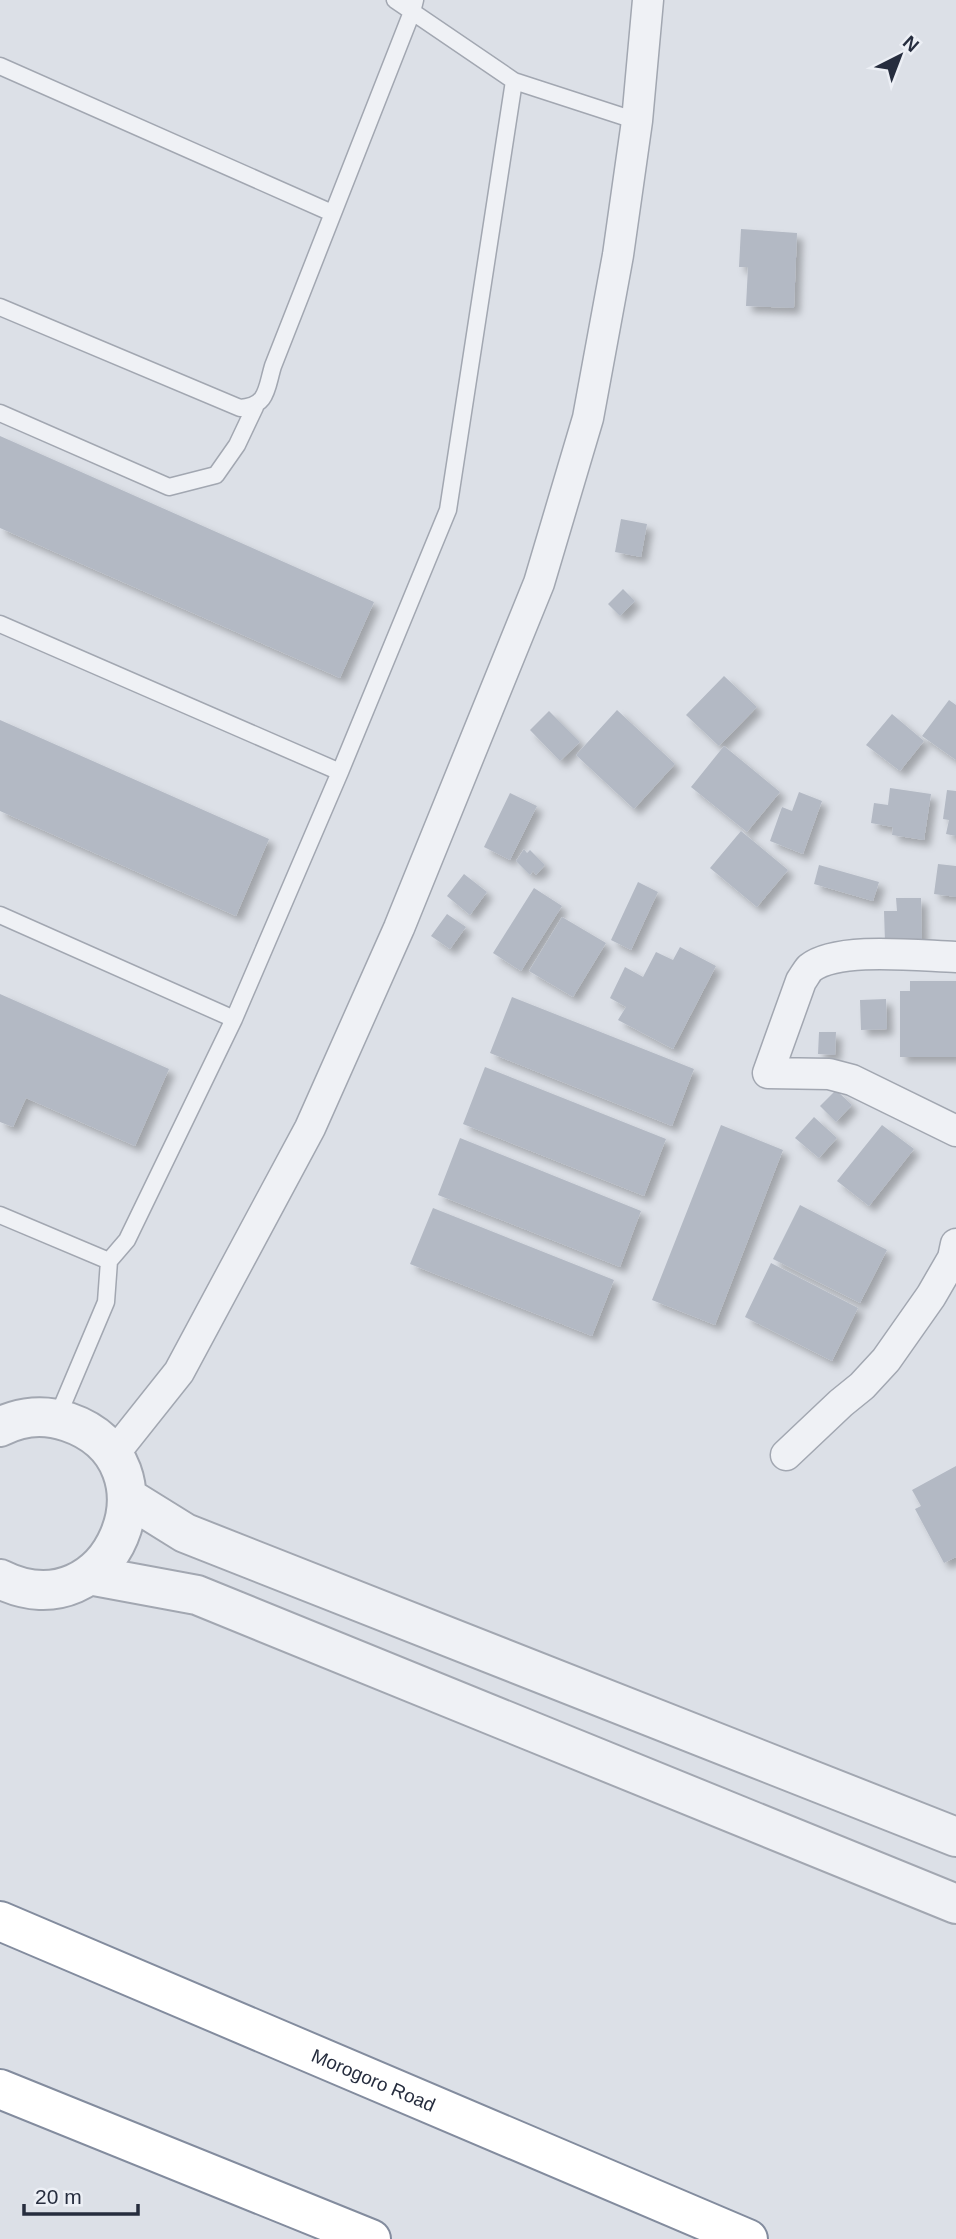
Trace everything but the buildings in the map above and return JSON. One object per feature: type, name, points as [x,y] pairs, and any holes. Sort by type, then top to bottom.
[{"type":"highway","name":"Morogoro Road","points":[[0,1922],[748,2239]]},
{"type":"highway","points":[[0,2089],[371,2239]]},
{"type":"street","points":[[113,1455],[179,1372],[310,1128],[399,928],[539,583],[588,418],[618,255],[637,121],[648,0]]},
{"type":"street","points":[[956,957],[856,954],[827,959],[809,968],[801,981],[768,1073],[829,1074],[852,1080],[956,1131]]},
{"type":"street","points":[[786,1455],[862,1386],[886,1360],[953,1258],[956,1244]]},
{"type":"street","points":[[0,1427],[12,1420],[34,1416],[57,1418],[78,1425],[97,1438],[113,1455],[122,1475],[127,1497],[119,1542],[106,1560],[89,1575],[69,1585],[47,1590],[24,1588],[0,1579]]},
{"type":"street","points":[[127,1497],[185,1533],[956,1837]]},
{"type":"street","points":[[89,1575],[197,1595],[956,1904]]},
{"type":"lane","points":[[395,0],[414,6],[514,82],[637,121]]},
{"type":"lane","points":[[0,413],[169,487],[216,475],[237,445],[255,407],[262,401],[332,213],[414,6]]},
{"type":"lane","points":[[0,66],[332,213]]},
{"type":"lane","points":[[57,1418],[106,1302],[109,1261],[127,1240],[234,1019],[448,510],[514,82]]},
{"type":"lane","points":[[0,307],[240,408],[255,407]]},
{"type":"lane","points":[[0,624],[340,772]]},
{"type":"lane","points":[[0,915],[234,1019]]},
{"type":"lane","points":[[0,1215],[109,1261]]}]
